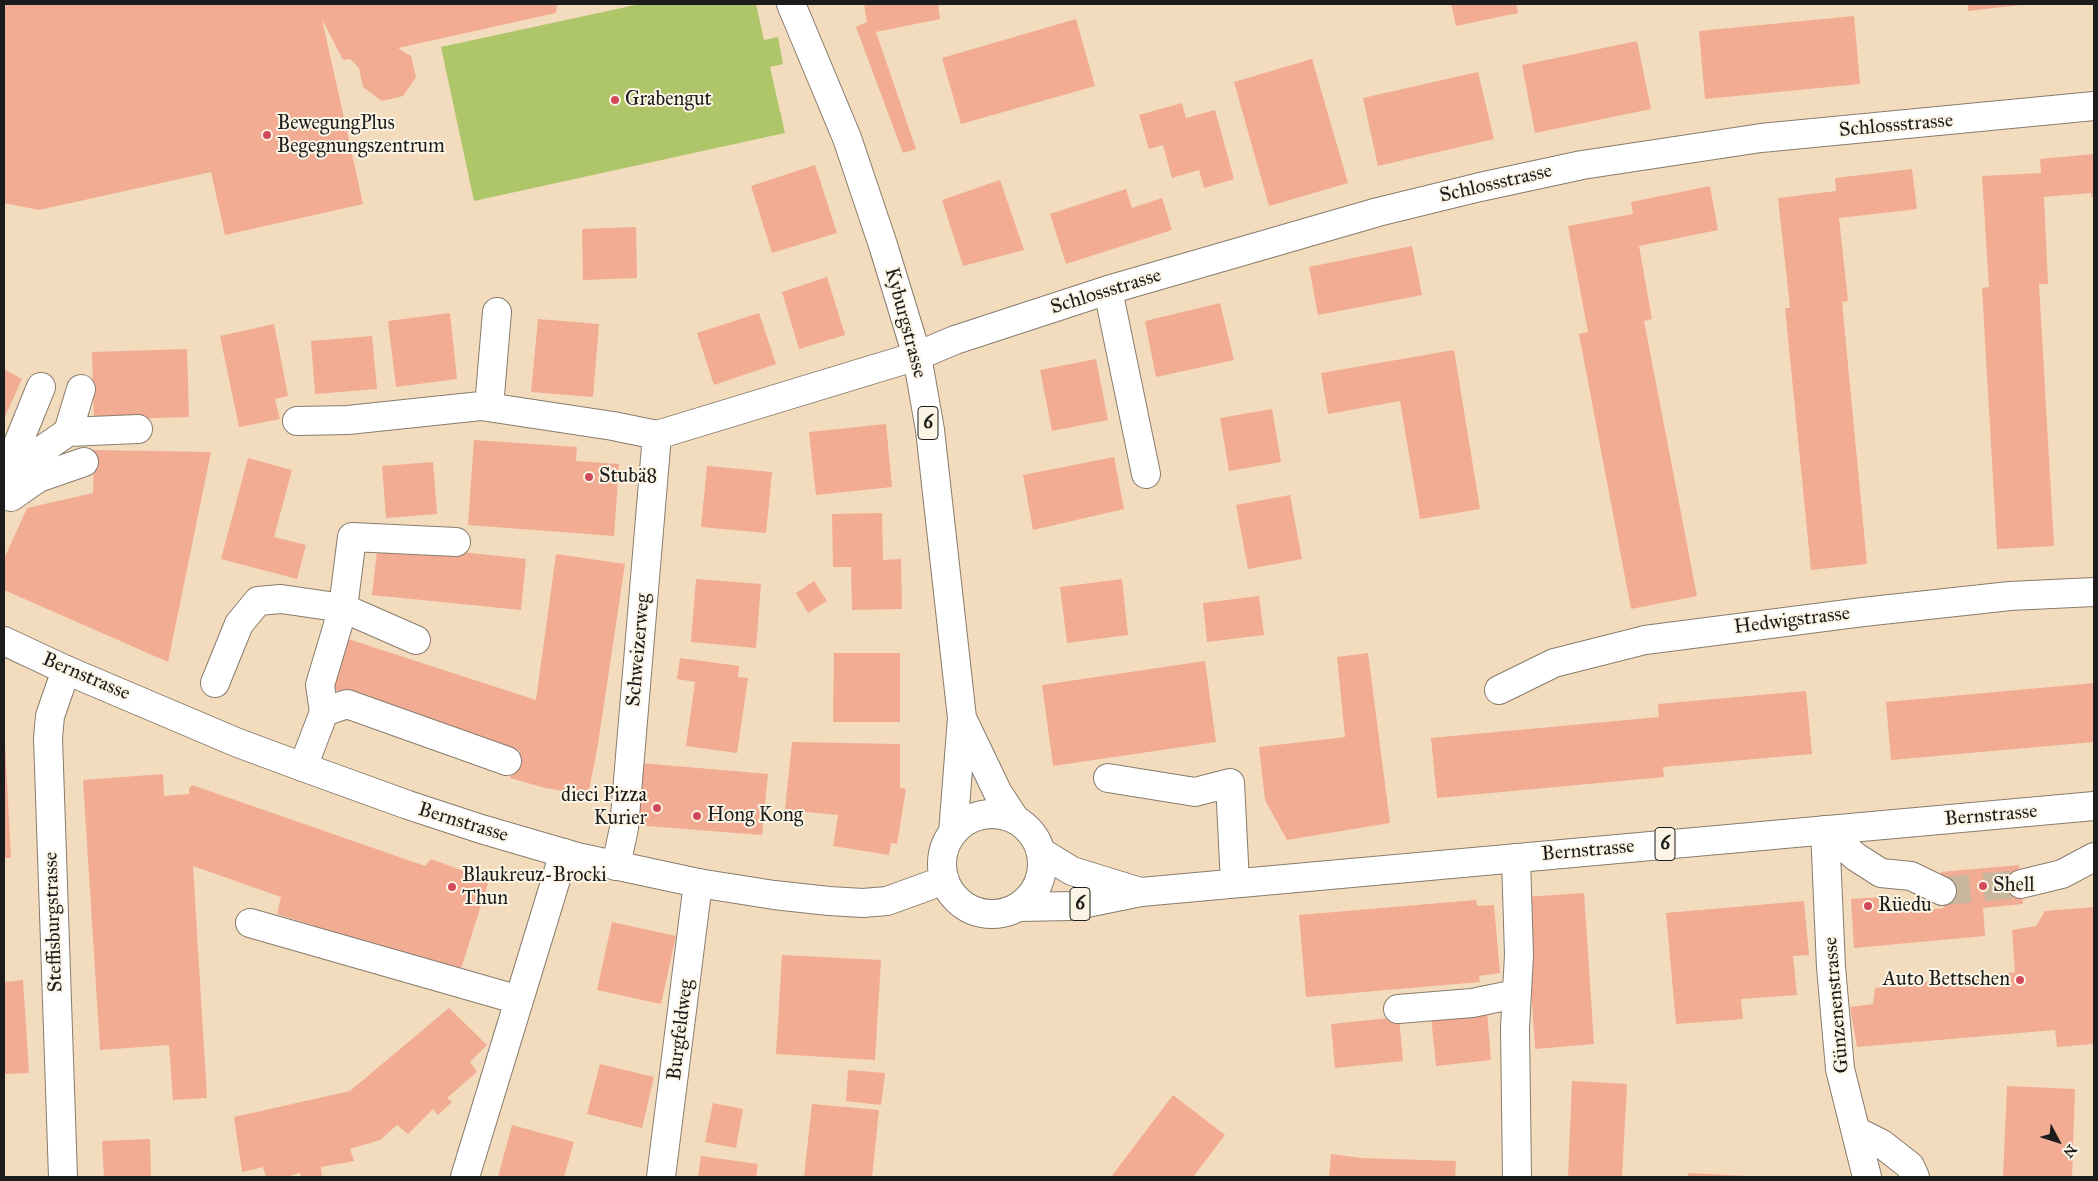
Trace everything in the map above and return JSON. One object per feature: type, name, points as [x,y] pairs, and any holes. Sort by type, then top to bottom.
[{"type":"street","name":"Kyburgstrasse","points":[[791,4],[847,138],[884,245],[917,356],[930,430],[962,718],[953,833]]},
{"type":"street","name":"Schlossstrasse","points":[[917,356],[955,340],[1108,290],[1378,212],[1582,165],[1761,138],[2042,113],[2094,106]]},
{"type":"street","points":[[1108,290],[1146,474]]},
{"type":"street","points":[[489,407],[497,312]]},
{"type":"street","points":[[298,421],[348,420],[481,406],[613,426],[657,435],[917,356]]},
{"type":"street","points":[[5,494],[15,451],[41,387]]},
{"type":"street","points":[[68,432],[81,389]]},
{"type":"street","points":[[5,494],[36,454],[68,432],[138,429]]},
{"type":"street","name":"Schweizerweg","points":[[616,866],[624,828],[657,435]]},
{"type":"street","points":[[5,494],[38,478],[84,462]]},
{"type":"street","points":[[303,767],[324,712],[320,685],[343,608],[352,537],[456,542]]},
{"type":"street","name":"Hedwigstrasse","points":[[1499,690],[1554,663],[1645,640],[1863,612],[2000,597],[2094,592]]},
{"type":"street","points":[[215,683],[239,624],[258,601],[281,599],[343,608],[416,640]]},
{"type":"street","name":"Bernstrasse","points":[[4,641],[66,670],[238,743],[426,811],[564,853],[698,883],[774,895],[863,902],[887,901],[945,880]]},
{"type":"street","name":"Steffisburgstrasse","points":[[63,1177],[48,738],[50,716],[66,670]]},
{"type":"street","points":[[324,712],[346,704],[507,761]]},
{"type":"street","name":"Kyburgstrasse","points":[[962,718],[998,793],[1015,818]]},
{"type":"street","points":[[1108,778],[1195,792],[1230,783],[1235,883]]},
{"type":"street","name":"Bernstrasse","points":[[1018,907],[1072,906],[1141,892],[2094,806]]},
{"type":"street","points":[[988,814],[1002,814],[1015,818],[1032,832],[1041,852],[1041,877],[1036,889],[1018,907],[990,914],[975,911],[962,904],[952,893],[945,880],[942,868],[943,856],[953,833],[962,824],[975,817],[988,814]]},
{"type":"street","points":[[1825,830],[1856,857],[1882,872],[1911,876],[1942,890]]},
{"type":"street","name":"Günzenenstrasse","points":[[1825,830],[1831,967],[1840,1068],[1867,1177]]},
{"type":"street","name":"Bernstrasse","points":[[1041,852],[1072,871],[1141,892]]},
{"type":"street","points":[[465,1177],[564,853]]},
{"type":"street","points":[[2021,884],[2062,874],[2094,857]]},
{"type":"street","points":[[1516,858],[1519,955],[1514,1037],[1517,1177]]},
{"type":"street","name":"Burgfeldweg","points":[[662,1177],[698,883]]},
{"type":"street","points":[[250,923],[519,1000]]},
{"type":"street","points":[[1398,1009],[1472,1002],[1516,994]]},
{"type":"street","points":[[1856,1131],[1882,1144],[1910,1166],[1915,1177]]},
{"type":"green space","name":"Grabengut","points":[[640,4],[756,4],[764,40],[778,37],[783,64],[770,67],[785,133],[474,201],[441,47]]},
{"type":"building","points":[[4,4],[557,4],[556,13],[398,48],[411,56],[416,77],[403,96],[382,101],[363,87],[359,68],[350,59],[343,60],[322,19],[363,204],[225,235],[211,172],[39,210],[4,203]]},
{"type":"building","points":[[864,4],[938,4],[940,19],[876,32],[916,149],[903,153],[856,27],[867,22]]},
{"type":"building","points":[[1451,4],[1516,4],[1518,13],[1456,26]]},
{"type":"building","points":[[1968,4],[2020,4],[2020,5],[1968,11]]},
{"type":"building","points":[[1854,16],[1860,84],[1705,99],[1699,31]]},
{"type":"building","points":[[1076,19],[1095,86],[961,124],[942,58]]},
{"type":"building","points":[[1637,41],[1651,109],[1535,133],[1522,65]]},
{"type":"building","points":[[1312,59],[1348,183],[1269,206],[1234,82]]},
{"type":"building","points":[[1478,72],[1494,139],[1378,166],[1363,98]]},
{"type":"building","points":[[1182,103],[1186,118],[1215,110],[1234,179],[1204,188],[1199,170],[1172,178],[1163,145],[1149,149],[1139,115]]},
{"type":"building","points":[[2094,154],[2094,197],[2092,197],[2091,193],[2044,197],[2048,284],[2039,284],[2054,546],[1997,549],[1982,288],[1989,287],[1982,176],[2041,173],[2040,159]]},
{"type":"building","points":[[815,165],[837,233],[772,253],[751,186]]},
{"type":"building","points":[[1912,169],[1917,209],[1839,218],[1848,301],[1842,302],[1867,564],[1811,570],[1785,308],[1790,308],[1778,198],[1836,191],[1835,178]]},
{"type":"building","points":[[1000,180],[1024,250],[963,266],[942,200]]},
{"type":"building","points":[[1710,186],[1718,230],[1639,246],[1652,319],[1644,321],[1697,596],[1631,609],[1579,334],[1588,332],[1568,226],[1633,214],[1631,202]]},
{"type":"building","points":[[1126,189],[1132,208],[1162,198],[1172,230],[1066,264],[1050,214]]},
{"type":"building","points":[[636,227],[637,278],[583,280],[582,229]]},
{"type":"building","points":[[1412,246],[1422,295],[1318,315],[1309,267]]},
{"type":"building","points":[[827,277],[845,335],[799,349],[782,292]]},
{"type":"building","points":[[1220,303],[1234,360],[1156,377],[1145,321]]},
{"type":"building","points":[[450,313],[457,379],[396,387],[388,321]]},
{"type":"building","points":[[759,313],[776,364],[714,385],[697,333]]},
{"type":"building","points":[[538,319],[599,324],[593,397],[531,392]]},
{"type":"building","points":[[274,324],[288,396],[275,399],[280,419],[239,427],[220,336]]},
{"type":"building","points":[[372,336],[377,389],[315,394],[311,341]]},
{"type":"building","points":[[187,349],[189,417],[94,420],[92,352]]},
{"type":"building","points":[[1454,350],[1480,509],[1420,519],[1400,401],[1328,414],[1321,373]]},
{"type":"building","points":[[1096,359],[1108,420],[1052,431],[1040,370]]},
{"type":"building","points":[[4,369],[22,379],[4,419]]},
{"type":"building","points":[[1272,409],[1281,462],[1229,471],[1220,418]]},
{"type":"building","points":[[886,424],[892,487],[816,495],[809,432]]},
{"type":"building","points":[[474,440],[577,447],[576,461],[619,464],[614,536],[468,525]]},
{"type":"building","points":[[94,450],[211,452],[168,662],[4,590],[4,559],[27,508],[93,493]]},
{"type":"building","points":[[1114,457],[1124,509],[1033,530],[1023,475]]},
{"type":"building","points":[[248,458],[292,470],[274,537],[306,545],[297,579],[221,559]]},
{"type":"building","points":[[433,462],[437,514],[386,518],[382,466]]},
{"type":"building","points":[[707,466],[772,472],[766,533],[701,527]]},
{"type":"building","points":[[1290,495],[1302,559],[1248,569],[1236,505]]},
{"type":"building","points":[[882,513],[883,560],[901,559],[902,609],[852,610],[851,567],[833,567],[832,514]]},
{"type":"building","points":[[378,543],[526,559],[521,610],[372,595]]},
{"type":"building","points":[[556,554],[625,564],[598,744],[588,795],[545,788],[510,778],[520,751],[332,689],[348,639],[536,700]]},
{"type":"building","points":[[696,579],[761,584],[756,648],[691,642]]},
{"type":"building","points":[[1122,579],[1128,635],[1067,643],[1060,587]]},
{"type":"building","points":[[814,581],[827,601],[808,613],[796,593]]},
{"type":"building","points":[[1259,596],[1264,635],[1207,642],[1203,603]]},
{"type":"building","points":[[834,653],[900,653],[900,722],[833,722]]},
{"type":"building","points":[[1368,653],[1390,823],[1287,840],[1265,800],[1259,747],[1345,737],[1337,657]]},
{"type":"building","points":[[680,658],[739,666],[738,677],[748,678],[737,753],[686,746],[695,682],[677,679]]},
{"type":"building","points":[[1205,661],[1216,742],[1053,766],[1042,685]]},
{"type":"building","points":[[2094,683],[2094,742],[1891,760],[1886,702]]},
{"type":"building","points":[[1806,691],[1812,754],[1663,767],[1664,777],[1437,798],[1431,738],[1659,717],[1658,704]]},
{"type":"building","points":[[792,742],[900,744],[900,788],[906,789],[897,844],[891,843],[889,855],[833,846],[838,815],[785,810]]},
{"type":"building","points":[[5,744],[11,858],[4,858]]},
{"type":"building","points":[[640,763],[768,774],[762,835],[634,825]]},
{"type":"building","points":[[163,774],[164,796],[189,794],[189,789],[192,785],[425,866],[431,859],[489,880],[460,972],[277,914],[281,897],[193,866],[207,1098],[173,1100],[169,1045],[100,1050],[83,780]]},
{"type":"building","points":[[2019,865],[2023,904],[1983,908],[1985,936],[1854,948],[1851,899],[1883,897],[1885,914],[1944,908],[1941,872]]},
{"type":"building","points":[[1584,893],[1594,1044],[1535,1049],[1525,897]]},
{"type":"building","points":[[1476,900],[1477,906],[1494,905],[1500,973],[1479,976],[1480,982],[1306,997],[1299,915]]},
{"type":"building","points":[[1804,901],[1809,955],[1793,956],[1797,995],[1741,999],[1743,1019],[1676,1024],[1666,913]]},
{"type":"building","name":"Auto Bettschen","points":[[2094,907],[2094,1044],[2057,1047],[2055,1030],[1857,1047],[1850,1007],[1873,1004],[1875,988],[2015,972],[2012,930],[2036,926],[2045,911]]},
{"type":"building","points":[[612,922],[676,936],[661,1004],[597,990]]},
{"type":"building","points":[[782,955],[881,960],[875,1060],[776,1054]]},
{"type":"building","points":[[23,980],[29,1073],[4,1074],[4,982]]},
{"type":"building","points":[[449,1008],[487,1045],[470,1062],[477,1072],[447,1098],[452,1102],[438,1115],[433,1109],[408,1134],[397,1125],[380,1140],[350,1149],[354,1161],[321,1167],[322,1177],[301,1177],[300,1173],[286,1177],[266,1177],[263,1167],[242,1172],[234,1117],[350,1091]]},
{"type":"building","points":[[1487,1011],[1491,1060],[1436,1066],[1431,1016]]},
{"type":"building","points":[[1399,1017],[1403,1061],[1335,1068],[1331,1024]]},
{"type":"building","points":[[600,1064],[654,1077],[642,1128],[587,1114]]},
{"type":"building","points":[[848,1070],[885,1073],[881,1105],[846,1101]]},
{"type":"building","points":[[1572,1081],[1627,1084],[1622,1177],[1568,1177]]},
{"type":"building","points":[[2007,1086],[2075,1089],[2072,1177],[2003,1177]]},
{"type":"building","points":[[1173,1095],[1225,1135],[1193,1177],[1111,1177]]},
{"type":"building","points":[[713,1103],[743,1109],[736,1148],[705,1142]]},
{"type":"building","points":[[812,1104],[879,1110],[872,1177],[804,1177]]},
{"type":"building","points":[[512,1125],[574,1142],[564,1177],[498,1177]]},
{"type":"building","points":[[150,1139],[151,1177],[104,1177],[102,1141]]},
{"type":"building","points":[[1331,1154],[1361,1158],[1456,1161],[1455,1177],[1329,1177]]},
{"type":"building","points":[[701,1156],[758,1164],[756,1177],[698,1177]]},
{"type":"building","points":[[1688,1173],[1747,1176],[1747,1177],[1688,1177]]},
{"type":"tunnel","points":[[1942,891],[2021,884]]},
{"type":"place","name":"Grabengut","points":[[615,100]]},
{"type":"place","name":"BewegungPlus Begegnungszentrum","points":[[267,135]]},
{"type":"place","name":"Stubä8","points":[[589,477]]},
{"type":"place","name":"dieci Pizza Kurier","points":[[657,808]]},
{"type":"place","name":"Hong Kong","points":[[697,816]]},
{"type":"place","name":"Shell","points":[[1983,886]]},
{"type":"place","name":"Blaukreuz-Brocki Thun","points":[[452,887]]},
{"type":"place","name":"Rüedu","points":[[1868,906]]},
{"type":"place","name":"Auto Bettschen","points":[[2020,980]]}]
